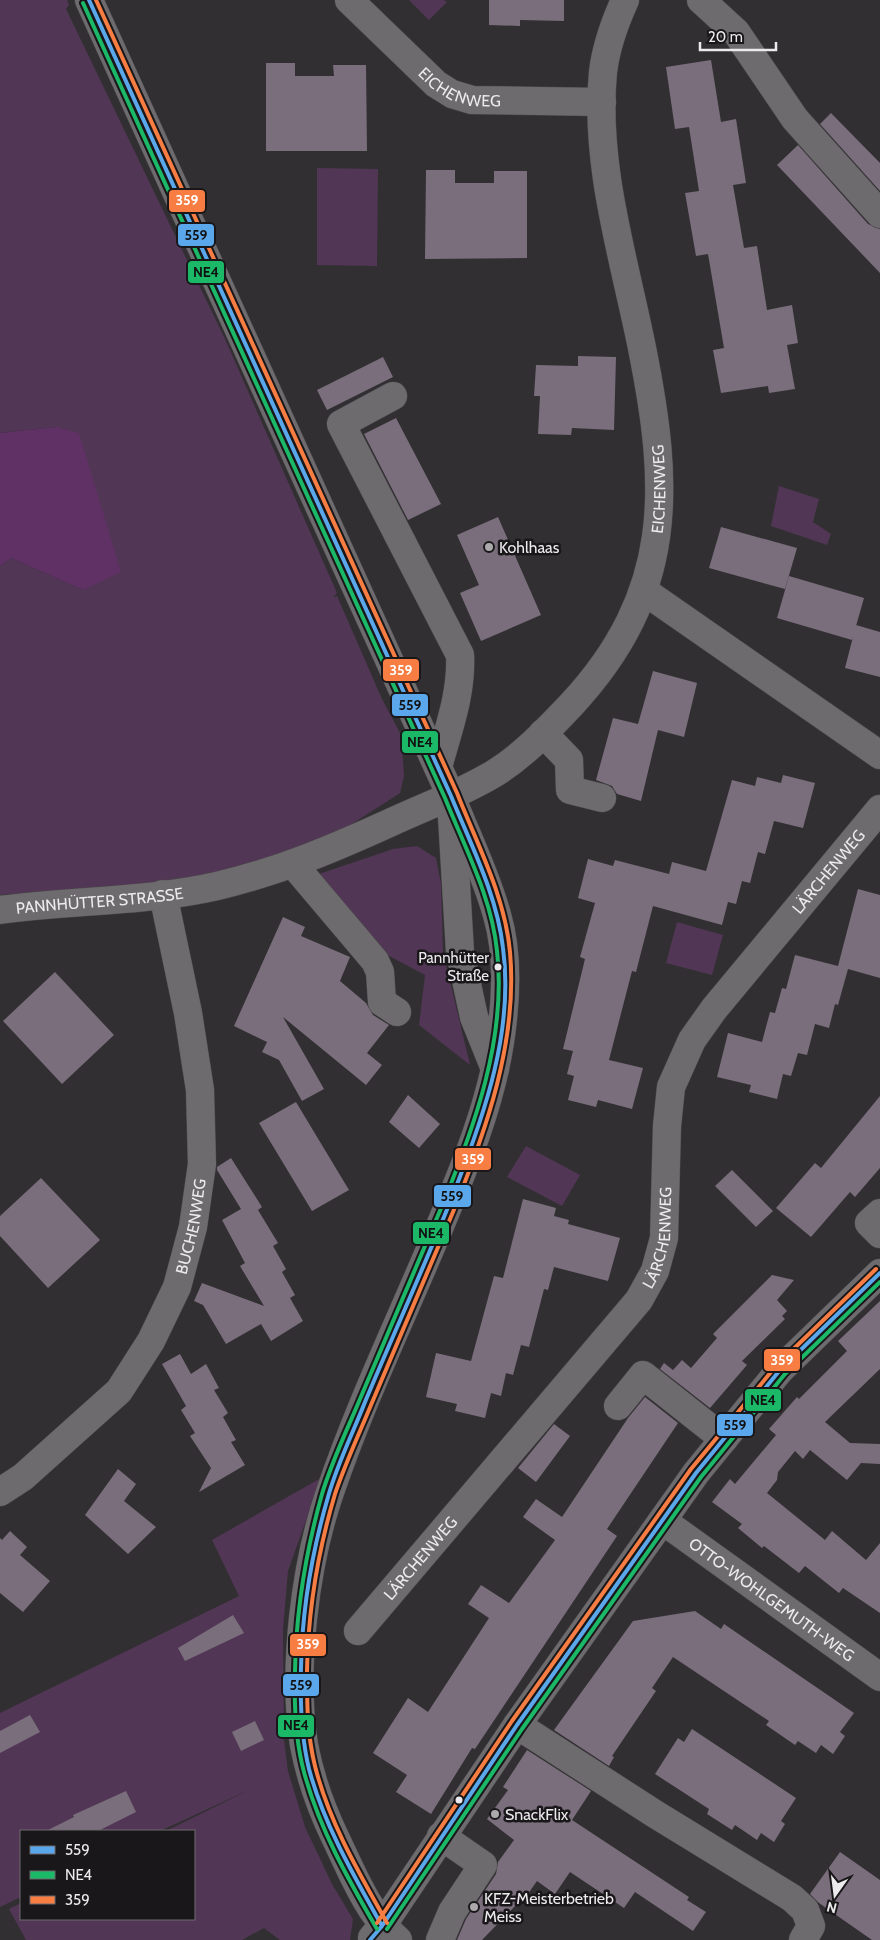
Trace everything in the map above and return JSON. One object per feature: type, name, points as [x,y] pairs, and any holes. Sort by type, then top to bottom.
[{"type":"street","points":[[90,0],[451,796],[498,917],[505,970],[500,1040],[495,1069],[475,1137],[455,1189],[329,1494],[313,1563],[303,1626],[301,1710],[305,1747],[322,1809],[350,1870],[384,1935]]},
{"type":"street","name":"EICHENWEG","points":[[349,0],[436,84],[452,94],[472,100],[602,102]]},
{"type":"street","name":"EICHENWEG","points":[[451,796],[494,774],[543,734],[577,698],[610,656],[635,612],[644,591],[656,533],[660,465],[654,410],[606,166],[602,102],[604,68],[615,24],[625,0]]},
{"type":"street","points":[[700,0],[736,32],[795,119],[880,214]]},
{"type":"street","points":[[393,396],[341,424],[460,655],[461,674],[458,697],[438,767]]},
{"type":"street","points":[[644,591],[880,755]]},
{"type":"street","points":[[543,734],[569,760],[570,790],[602,798]]},
{"type":"street","points":[[451,796],[460,952],[474,1017],[495,1069]]},
{"type":"street","name":"PANNHÜTTER STRASSE","points":[[0,910],[163,894],[215,886],[293,864],[451,796]]},
{"type":"street","name":"LÄRCHENWEG","points":[[358,1631],[639,1300],[655,1271],[664,1238],[667,1126],[671,1087],[680,1062],[692,1040],[714,1009],[880,809]]},
{"type":"street","points":[[293,864],[375,961],[380,972],[382,1002],[397,1012]]},
{"type":"street","name":"BUCHENWEG","points":[[0,1492],[23,1477],[119,1391],[151,1341],[177,1287],[193,1226],[202,1164],[200,1090],[188,1013],[163,894]]},
{"type":"street","points":[[880,1213],[869,1223],[880,1234]]},
{"type":"street","points":[[384,1935],[441,1836],[517,1725],[696,1473],[780,1370],[880,1273]]},
{"type":"street","points":[[618,1406],[644,1375],[724,1439]]},
{"type":"street","name":"OTTO-WOHLGEMUTH-WEG","points":[[662,1521],[880,1677]]},
{"type":"street","points":[[517,1725],[655,1814],[792,1898],[805,1910],[810,1926],[803,1940]]},
{"type":"street","points":[[440,1940],[452,1912],[483,1865],[441,1836]]},
{"type":"shaded area","points":[[0,0],[67,0],[69,5],[66,9],[225,339],[337,593],[333,597],[337,596],[382,699],[401,735],[404,776],[400,793],[341,831],[278,861],[202,880],[0,895],[0,566],[11,558],[83,590],[56,427],[0,433]]},
{"type":"shaded area","points":[[409,0],[444,0],[447,2],[429,20]]},
{"type":"shaded area","points":[[317,168],[378,169],[377,266],[317,265]]},
{"type":"shaded area","points":[[56,427],[79,433],[121,572],[83,590],[11,558],[0,566],[0,433]]},
{"type":"shaded area","points":[[779,486],[819,499],[813,522],[831,534],[827,545],[771,526]]},
{"type":"shaded area","points":[[417,846],[436,858],[441,884],[443,952],[470,1065],[419,1025],[425,975],[376,949],[310,877],[393,849]]},
{"type":"shaded area","points":[[677,922],[723,935],[712,975],[666,963]]},
{"type":"shaded area","points":[[526,1146],[580,1175],[562,1206],[507,1177]]},
{"type":"shaded area","points":[[321,1478],[288,1571],[283,1629],[284,1740],[288,1771],[305,1827],[332,1884],[353,1919],[350,1940],[280,1940],[264,1928],[242,1940],[26,1940],[9,1909],[20,1904],[20,1920],[195,1920],[195,1830],[168,1830],[251,1789],[162,1830],[20,1830],[20,1897],[0,1907],[0,1713],[239,1596],[212,1540]]},
{"type":"building","points":[[489,0],[564,0],[564,21],[520,20],[520,26],[489,25]]},
{"type":"building","points":[[711,60],[721,122],[736,119],[746,183],[733,185],[744,248],[757,246],[767,310],[792,305],[798,343],[787,345],[795,389],[769,393],[768,386],[721,393],[713,350],[724,348],[708,254],[696,256],[685,193],[699,191],[689,127],[675,129],[666,67]]},
{"type":"building","points":[[266,63],[295,63],[295,76],[334,76],[333,65],[366,65],[367,151],[266,151]]},
{"type":"building","points":[[831,113],[880,163],[880,191],[820,124]]},
{"type":"building","points":[[798,145],[868,224],[880,229],[880,273],[777,165]]},
{"type":"building","points":[[426,170],[455,170],[455,183],[494,183],[494,171],[527,171],[527,258],[425,259]]},
{"type":"building","points":[[578,356],[616,357],[614,430],[572,428],[571,435],[538,434],[540,396],[534,396],[536,365],[578,366]]},
{"type":"building","points":[[383,357],[393,377],[327,410],[317,390]]},
{"type":"building","points":[[396,418],[441,504],[408,520],[364,434]]},
{"type":"building","points":[[498,517],[541,615],[481,641],[460,593],[479,585],[457,535]]},
{"type":"building","points":[[721,527],[797,548],[785,589],[709,568]]},
{"type":"building","points":[[789,576],[864,598],[852,640],[777,618]]},
{"type":"building","points":[[856,625],[880,632],[880,677],[845,668]]},
{"type":"building","points":[[653,671],[697,683],[684,737],[658,730],[641,801],[617,794],[612,786],[596,780],[613,718],[638,724]]},
{"type":"building","points":[[783,775],[815,783],[803,828],[774,821],[765,854],[758,852],[750,883],[742,881],[736,904],[728,902],[722,925],[653,906],[636,972],[632,971],[609,1060],[643,1068],[632,1109],[598,1100],[596,1107],[568,1100],[574,1076],[567,1074],[573,1051],[563,1049],[585,959],[580,957],[595,903],[578,898],[588,859],[613,866],[615,860],[669,874],[672,862],[706,871],[732,780],[755,786],[757,777],[781,783]]},
{"type":"building","points":[[858,889],[880,895],[880,978],[848,969],[838,1005],[835,1004],[829,1028],[815,1024],[807,1055],[798,1053],[791,1076],[783,1074],[777,1099],[749,1092],[751,1085],[717,1077],[728,1033],[762,1042],[770,1012],[775,1013],[782,988],[786,989],[795,955],[838,966]]},
{"type":"building","points":[[283,917],[305,927],[301,936],[350,957],[340,981],[366,1003],[373,1015],[389,1025],[367,1053],[382,1065],[366,1085],[283,1017],[324,1089],[302,1101],[279,1060],[262,1052],[267,1042],[234,1026]]},
{"type":"building","points":[[55,972],[114,1035],[62,1084],[3,1021]]},
{"type":"building","points":[[408,1095],[440,1124],[419,1148],[389,1122]]},
{"type":"building","points":[[880,1096],[880,1168],[855,1197],[850,1192],[811,1237],[776,1208],[815,1163],[821,1168]]},
{"type":"building","points":[[296,1102],[349,1190],[312,1211],[259,1123]]},
{"type":"building","points":[[231,1158],[262,1207],[258,1210],[278,1243],[273,1246],[286,1269],[282,1272],[295,1295],[290,1298],[303,1321],[271,1341],[261,1324],[226,1344],[203,1305],[194,1301],[202,1283],[264,1306],[240,1266],[245,1263],[222,1220],[241,1209],[217,1170],[217,1167]]},
{"type":"building","points":[[732,1170],[773,1211],[756,1227],[715,1186]]},
{"type":"building","points":[[41,1178],[100,1240],[48,1288],[0,1236],[0,1216]]},
{"type":"building","points":[[523,1199],[556,1208],[554,1216],[569,1220],[568,1224],[620,1238],[608,1281],[554,1267],[548,1290],[544,1289],[529,1347],[521,1345],[513,1375],[506,1373],[501,1396],[491,1393],[485,1418],[455,1411],[457,1404],[426,1397],[436,1353],[471,1361],[494,1276],[503,1278]]},
{"type":"building","points":[[772,1275],[794,1280],[777,1300],[787,1311],[782,1316],[785,1319],[742,1361],[747,1365],[710,1408],[660,1369],[664,1363],[673,1370],[682,1360],[691,1368],[717,1338],[713,1334]]},
{"type":"building","points":[[880,1301],[880,1369],[825,1422],[850,1443],[880,1444],[880,1464],[861,1463],[847,1480],[810,1450],[803,1459],[795,1451],[778,1472],[777,1480],[767,1493],[825,1540],[832,1531],[866,1560],[880,1543],[880,1613],[843,1588],[839,1593],[805,1566],[799,1573],[764,1546],[762,1548],[738,1528],[742,1524],[712,1502],[730,1479],[735,1484],[776,1435],[769,1429],[797,1397],[799,1399],[847,1351],[838,1341]]},
{"type":"building","points":[[180,1354],[191,1374],[206,1364],[219,1388],[214,1390],[228,1413],[223,1417],[236,1440],[231,1442],[245,1465],[199,1492],[211,1468],[190,1436],[195,1433],[181,1410],[186,1406],[162,1364]]},
{"type":"building","points":[[645,1397],[678,1423],[607,1529],[617,1536],[475,1749],[472,1748],[431,1814],[396,1792],[407,1775],[373,1753],[408,1698],[428,1712],[489,1618],[468,1604],[481,1585],[509,1603],[555,1540],[523,1517],[536,1499],[562,1517],[628,1418]]},
{"type":"building","points":[[554,1424],[570,1436],[536,1482],[518,1468]]},
{"type":"building","points":[[118,1469],[136,1484],[124,1501],[156,1527],[128,1554],[85,1515]]},
{"type":"building","points":[[10,1531],[27,1547],[20,1555],[50,1581],[23,1612],[0,1593],[0,1538],[2,1540]]},
{"type":"building","points":[[695,1611],[721,1629],[724,1624],[854,1713],[840,1732],[845,1736],[833,1754],[821,1745],[816,1753],[798,1741],[795,1745],[766,1725],[769,1721],[673,1657],[652,1688],[656,1691],[612,1756],[614,1757],[609,1766],[554,1730],[633,1621]]},
{"type":"building","points":[[233,1615],[244,1633],[185,1661],[178,1648]]},
{"type":"building","points":[[30,1715],[40,1732],[0,1753],[0,1731]]},
{"type":"building","points":[[255,1721],[264,1740],[241,1751],[232,1732]]},
{"type":"building","points":[[692,1729],[796,1798],[781,1821],[785,1824],[774,1842],[761,1833],[757,1840],[735,1825],[732,1830],[707,1814],[709,1809],[655,1774],[678,1738],[684,1742]]},
{"type":"building","points":[[527,1750],[591,1791],[572,1820],[689,1897],[687,1900],[706,1912],[693,1931],[635,1892],[624,1908],[570,1872],[555,1894],[537,1881],[523,1901],[521,1900],[482,1940],[457,1940],[466,1919],[496,1874],[498,1862],[514,1840],[487,1819],[508,1790],[503,1787]]},
{"type":"building","points":[[126,1791],[136,1812],[100,1830],[48,1830],[74,1817],[73,1815]]},
{"type":"building","points":[[840,1852],[880,1880],[880,1940],[872,1940],[819,1903],[810,1894]]},
{"type":"transit line","name":"559","points":[[89,0],[451,796],[475,852],[500,928],[505,978],[504,1009],[501,1040],[487,1100],[467,1159],[445,1214],[336,1473],[317,1539],[303,1625],[302,1719],[309,1769],[331,1830],[382,1926]]},
{"type":"transit line","name":"359","points":[[96,0],[457,793],[489,871],[507,931],[511,985],[509,1019],[504,1052],[488,1118],[453,1212],[352,1449],[335,1494],[315,1581],[309,1626],[307,1695],[309,1730],[315,1766],[328,1807],[337,1827],[387,1923]]},
{"type":"transit line","name":"NE4","points":[[83,3],[445,798],[477,873],[490,912],[494,931],[499,984],[497,1017],[485,1082],[476,1114],[442,1206],[330,1470],[311,1537],[297,1626],[296,1722],[304,1772],[326,1833],[345,1872],[377,1929]]},
{"type":"transit line","name":"359","points":[[377,1923],[512,1721],[691,1469],[776,1366],[876,1269]]},
{"type":"transit line","name":"559","points":[[370,1940],[382,1926],[517,1725],[696,1473],[780,1370],[880,1273]]},
{"type":"transit line","name":"NE4","points":[[387,1929],[522,1729],[701,1477],[785,1374],[880,1282]]},
{"type":"place","name":"Kohlhaas","points":[[489,547]]},
{"type":"place","name":"Pannhütter Straße","points":[[498,967]]},
{"type":"place","name":"SnackFlix","points":[[495,1814]]},
{"type":"place","name":"KFZ-Meisterbetrieb Meiss","points":[[474,1907]]}]
